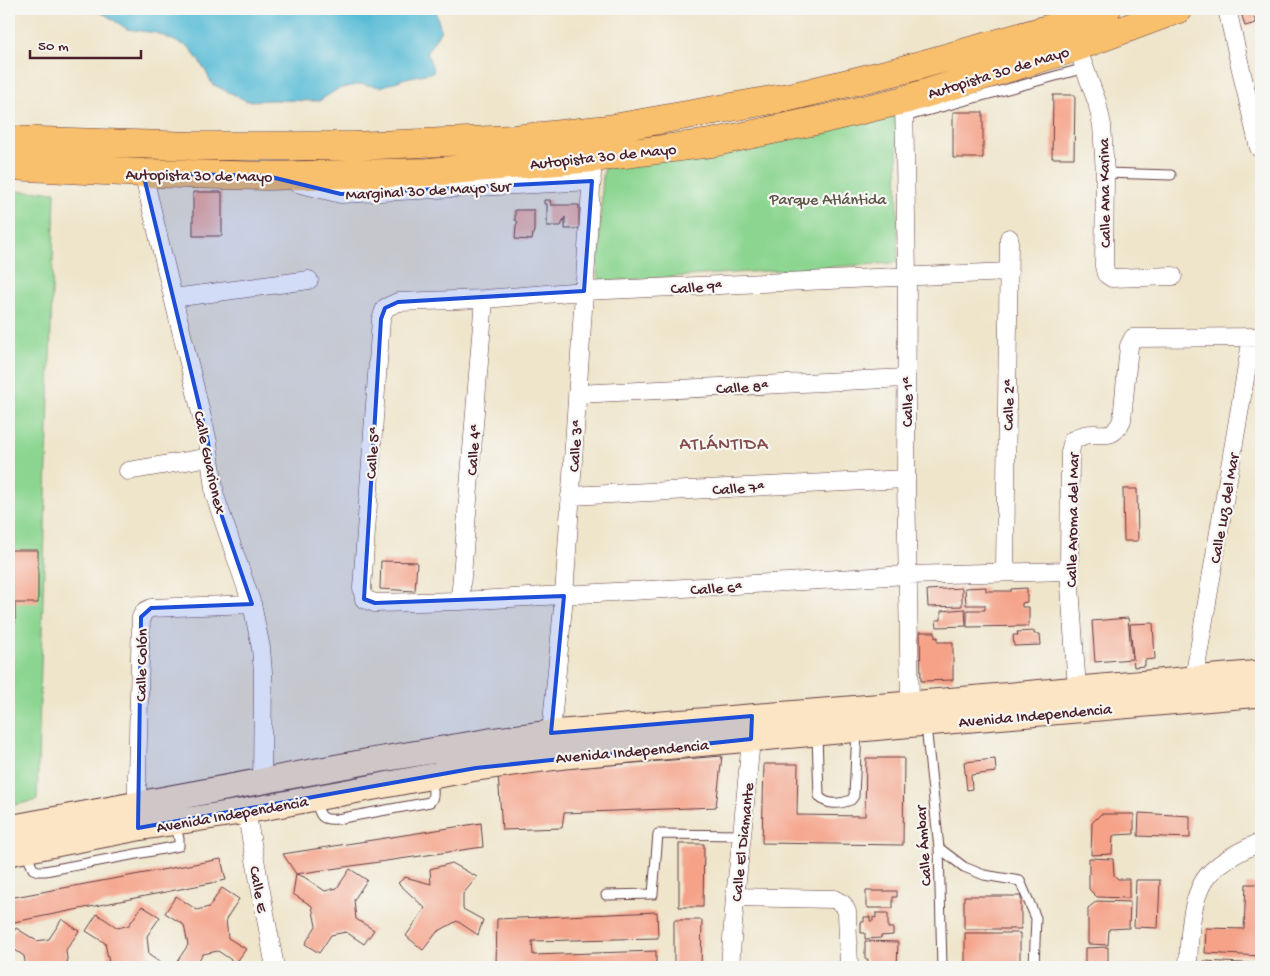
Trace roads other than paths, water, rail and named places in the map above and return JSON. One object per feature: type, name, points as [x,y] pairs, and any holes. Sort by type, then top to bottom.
[{"type":"highway","name":"Autopista 30 de Mayo","points":[[9,140],[195,146],[353,146],[514,138],[608,129],[794,96],[906,69],[1055,27],[1107,9]]},
{"type":"highway","name":"Autopista 30 de Mayo","points":[[9,166],[143,173],[267,176],[593,170],[824,120],[904,109],[1081,57],[1178,9]]},
{"type":"main road","name":"Avenida Independencia","points":[[9,828],[137,817],[174,822],[315,799],[476,768],[910,704],[1261,673]]},
{"type":"main road","name":"Avenida Independencia","points":[[17,852],[262,782],[490,741],[551,733],[752,728],[817,733],[1261,694]]},
{"type":"street","points":[[1227,9],[1259,148]]},
{"type":"street","name":"Calle Ana Karina","points":[[1081,57],[1097,102],[1102,125],[1104,266],[1106,274],[1112,278],[1173,276]]},
{"type":"street","name":"Calle 1ª","points":[[904,109],[907,276],[906,478],[910,704]]},
{"type":"street","name":"Calle 3ª","points":[[551,733],[564,596],[593,170]]},
{"type":"street","name":"Calle Guarionex","points":[[143,173],[208,442],[215,496],[252,604],[261,648],[263,673],[262,782]]},
{"type":"street","name":"Calle 2ª","points":[[1005,572],[1009,238]]},
{"type":"street","name":"Calle 9ª","points":[[385,308],[398,302],[484,299],[584,291],[1009,272]]},
{"type":"street","points":[[173,298],[309,280]]},
{"type":"street","name":"Calle 4ª","points":[[460,601],[484,299]]},
{"type":"street","name":"Calle 5ª","points":[[364,599],[362,588],[381,319],[385,308]]},
{"type":"street","name":"Calle Aroma del Mar","points":[[1077,689],[1069,570],[1070,452],[1073,440],[1084,435],[1109,434],[1118,429],[1122,420],[1129,346],[1133,338],[1256,337]]},
{"type":"street","name":"Calle Luz del Mar","points":[[1194,679],[1256,337]]},
{"type":"street","name":"Calle 8ª","points":[[577,394],[906,378]]},
{"type":"street","points":[[128,471],[210,457]]},
{"type":"street","name":"Calle 7ª","points":[[570,496],[906,478]]},
{"type":"street","name":"Calle 6ª","points":[[364,599],[374,603],[460,601],[907,575],[1069,570]]},
{"type":"street","name":"Calle Colón","points":[[137,817],[141,617],[145,611],[151,608],[252,604]]},
{"type":"street","name":"Calle El Diamante","points":[[730,967],[752,728]]},
{"type":"street","name":"Calle E","points":[[246,811],[274,967]]},
{"type":"street","points":[[1188,967],[1192,916],[1200,888],[1210,872],[1245,849],[1261,842]]},
{"type":"street","points":[[735,897],[834,899],[843,904],[848,912],[848,967]]},
{"type":"lane","points":[[1104,173],[1171,175]]},
{"type":"lane","points":[[910,704],[920,710],[926,723]]},
{"type":"lane","name":"Calle Ámbar","points":[[926,723],[939,848],[942,967]]},
{"type":"lane","points":[[817,733],[819,796],[826,802],[839,803],[847,802],[854,796],[857,730]]},
{"type":"lane","points":[[17,852],[33,869],[45,871],[179,846],[174,822]]},
{"type":"lane","points":[[606,895],[653,894],[658,834],[742,835]]},
{"type":"lane","points":[[939,848],[964,867],[984,875],[1020,880],[1036,918],[1034,967]]},
{"type":"water","points":[[91,9],[437,9],[436,13],[441,30],[427,52],[434,72],[406,78],[381,87],[361,84],[338,89],[319,101],[247,101],[212,84],[204,68],[189,47],[156,33],[127,29],[106,15]]},
{"type":"district","name":"ATLÁNTIDA","points":[[724,443]]},
{"type":"park label","name":"Parque Atlántida","points":[[828,198]]}]
